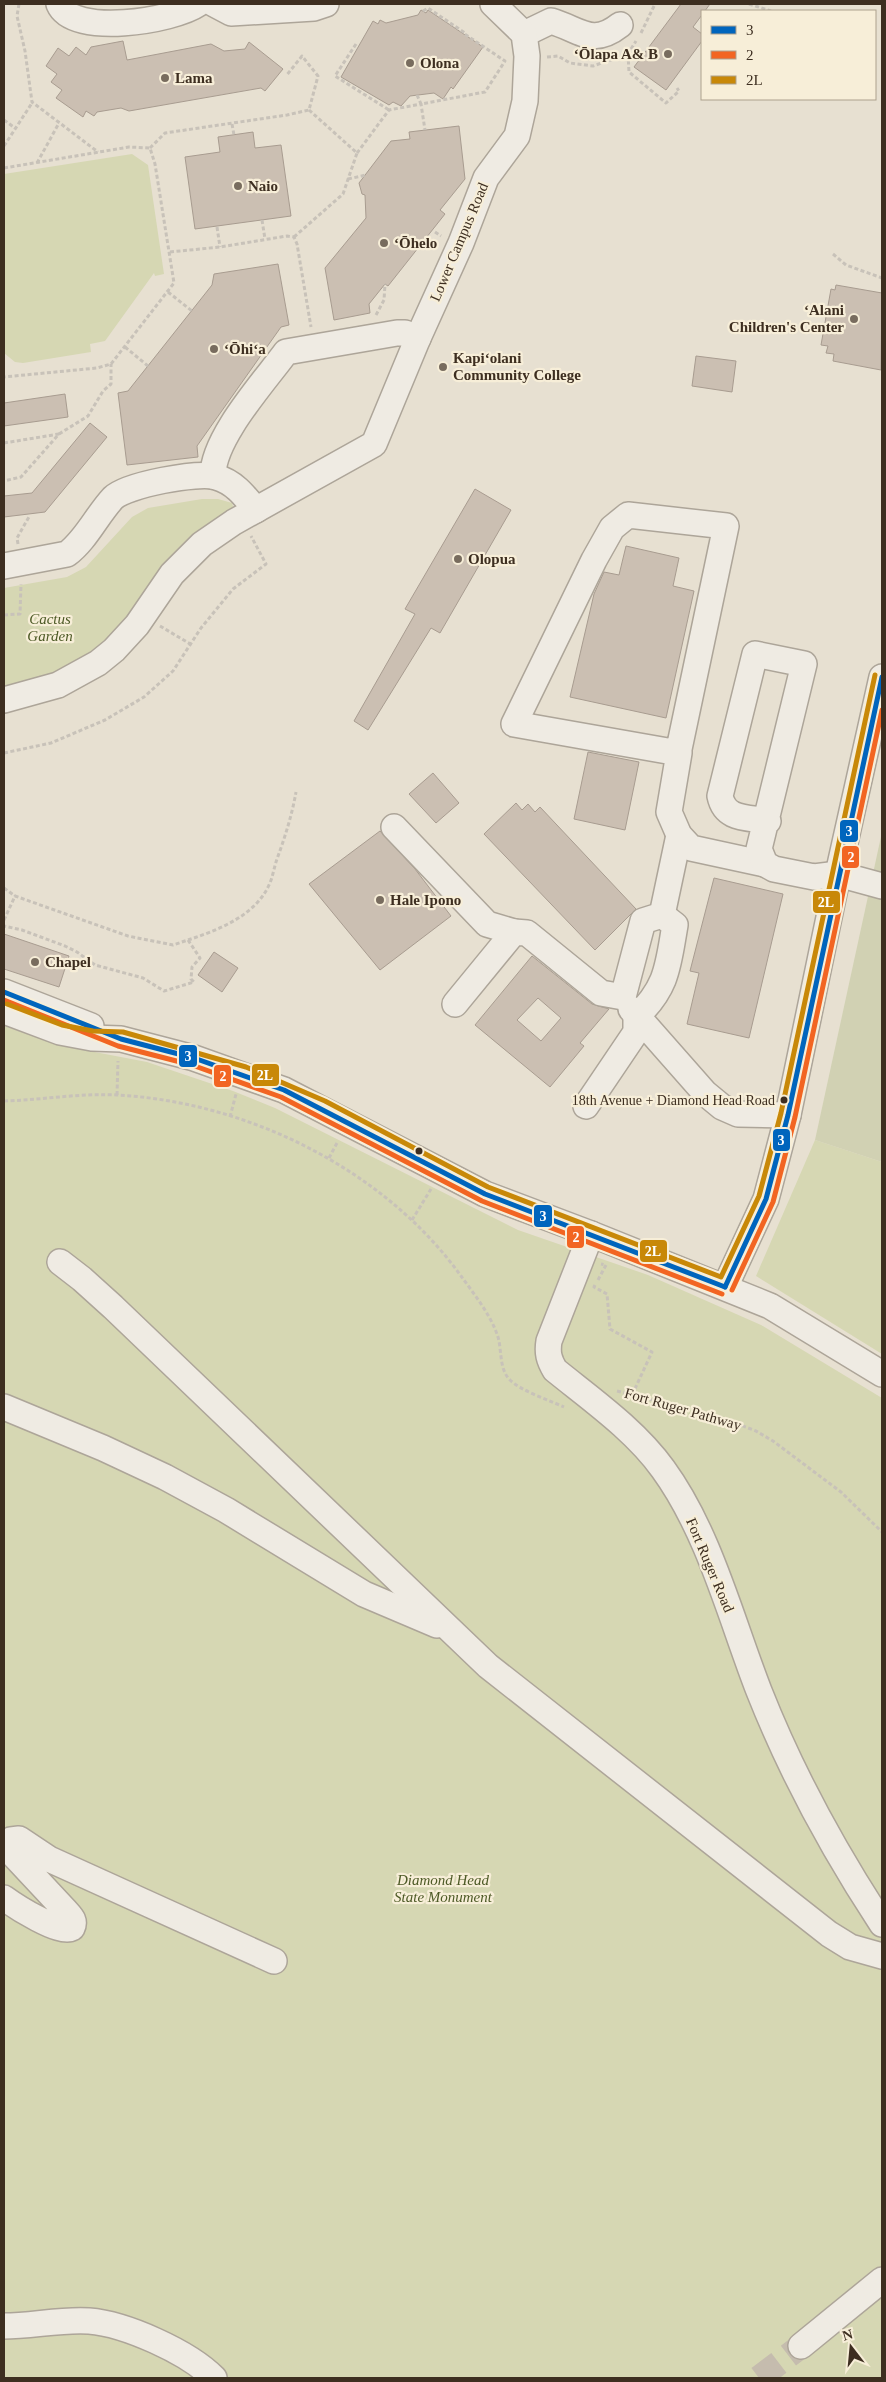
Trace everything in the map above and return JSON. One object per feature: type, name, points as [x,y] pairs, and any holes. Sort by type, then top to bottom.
[{"type":"street","points":[[59,4],[64,12],[75,18],[124,23],[141,22],[180,13],[198,4]]},
{"type":"street","points":[[214,4],[231,13],[314,8],[326,4]]},
{"type":"street","points":[[493,4],[524,34],[551,21],[583,34],[599,37],[608,34],[620,25]]},
{"type":"street","name":"Lower Campus Road","points":[[4,700],[58,685],[98,663],[114,650],[137,625],[172,574],[187,557],[216,534],[252,522],[374,444],[418,338],[461,243],[486,178],[517,136],[525,101],[528,56],[524,34]]},
{"type":"street","points":[[213,476],[214,460],[222,440],[286,352],[397,333],[405,333],[418,338]]},
{"type":"street","points":[[15,571],[67,554],[114,497],[124,491],[145,484],[213,476],[234,486],[252,522]]},
{"type":"street","points":[[678,754],[514,724],[594,560],[612,528],[628,515],[726,526],[678,754],[669,812],[679,835],[691,848],[765,864],[774,869],[814,878],[838,874],[882,886]]},
{"type":"street","points":[[765,864],[759,849],[768,821],[804,664],[755,654],[720,796],[722,807],[731,814],[768,821]]},
{"type":"street","points":[[726,1287],[766,1199],[788,1115],[838,874],[882,678]]},
{"type":"street","points":[[394,827],[487,924],[514,932],[527,933],[601,993],[630,1007],[705,1093],[722,1107],[738,1114],[788,1115]]},
{"type":"street","points":[[662,915],[679,835]]},
{"type":"street","points":[[586,1106],[636,1032],[630,1007],[643,921],[662,915]]},
{"type":"street","points":[[630,1007],[650,1004],[666,978],[675,925],[662,915]]},
{"type":"street","points":[[455,1004],[514,932]]},
{"type":"street","points":[[4,992],[120,1050]]},
{"type":"street","points":[[4,1011],[60,1032],[92,1038],[120,1050],[194,1058],[284,1090],[485,1194],[726,1287],[783,1312],[882,1374]]},
{"type":"street","name":"Fort Ruger Road","points":[[591,1234],[549,1341],[548,1349],[551,1364],[555,1370],[640,1443],[664,1471],[716,1572],[754,1677],[776,1731],[835,1847],[882,1924]]},
{"type":"street","points":[[60,1262],[82,1279],[120,1314],[446,1628],[488,1666],[829,1934],[850,1947],[882,1956]]},
{"type":"street","points":[[4,1407],[103,1448],[165,1477],[226,1510],[364,1594],[446,1628]]},
{"type":"street","points":[[4,1898],[33,1916],[64,1930],[72,1928],[74,1924],[65,1910],[9,1850],[8,1843],[11,1840],[19,1839],[49,1859],[274,1961]]},
{"type":"street","points":[[801,2346],[882,2280]]},
{"type":"street","points":[[4,2326],[89,2321],[115,2326],[179,2351],[202,2366],[214,2378]]},
{"type":"path","points":[[4,146],[32,102],[25,51],[17,16],[20,4]]},
{"type":"path","points":[[749,4],[768,10]]},
{"type":"path","points":[[170,252],[220,247],[287,236],[294,237],[343,194],[357,153],[389,110],[485,92],[505,61],[428,8],[423,11]]},
{"type":"path","points":[[356,44],[335,76],[389,110]]},
{"type":"path","points":[[628,54],[629,72],[666,103],[679,90],[677,88]]},
{"type":"path","points":[[286,76],[302,56],[318,76],[309,110]]},
{"type":"path","points":[[417,95],[421,104],[426,130]]},
{"type":"path","points":[[32,102],[98,152]]},
{"type":"path","points":[[309,110],[357,153]]},
{"type":"path","points":[[4,168],[129,147],[150,148],[165,133],[232,124],[309,110]]},
{"type":"path","points":[[4,120],[15,128]]},
{"type":"path","points":[[37,162],[60,123]]},
{"type":"path","points":[[232,124],[234,135]]},
{"type":"path","points":[[4,377],[97,368],[111,364],[174,283],[150,148]]},
{"type":"path","points":[[348,180],[366,175]]},
{"type":"path","points":[[262,220],[265,240]]},
{"type":"path","points":[[217,227],[220,247]]},
{"type":"path","points":[[294,237],[298,244],[312,333]]},
{"type":"path","points":[[832,254],[846,266],[882,278]]},
{"type":"path","points":[[377,323],[376,312],[384,300],[385,284]]},
{"type":"path","points":[[168,292],[192,311]]},
{"type":"path","points":[[125,347],[148,366]]},
{"type":"path","points":[[4,481],[21,477],[59,434],[88,416],[103,391],[111,384],[111,364]]},
{"type":"path","points":[[4,443],[59,434]]},
{"type":"path","points":[[4,615],[20,614],[15,571],[17,538],[30,515]]},
{"type":"path","points":[[4,753],[51,743],[105,720],[144,697],[173,671],[192,645],[201,628],[233,588],[266,564],[252,522]]},
{"type":"path","points":[[161,626],[192,645]]},
{"type":"path","points":[[4,888],[15,896],[128,936],[173,946],[226,926],[244,914],[260,897],[269,885],[289,825],[296,792]]},
{"type":"path","points":[[4,920],[15,896]]},
{"type":"path","points":[[4,926],[22,930],[65,946],[95,966],[142,978],[164,991],[194,982],[191,978],[192,967],[200,958],[188,940]]},
{"type":"path","points":[[117,1095],[120,1050]]},
{"type":"path","points":[[4,1101],[75,1094],[117,1095],[182,1105],[230,1117],[279,1135],[329,1158],[386,1198],[412,1220],[440,1250],[475,1296],[495,1330],[508,1378],[564,1407],[570,1407]]},
{"type":"path","points":[[230,1117],[234,1103]]},
{"type":"path","points":[[329,1158],[336,1144]]},
{"type":"path","points":[[412,1220],[427,1196]]},
{"type":"path","points":[[581,1257],[606,1266],[594,1287],[607,1294],[610,1329],[652,1352],[632,1395]]},
{"type":"path","name":"Fort Ruger Pathway","points":[[615,1390],[717,1416],[756,1431],[841,1492],[882,1532]]},
{"type":"green space","points":[[132,154],[148,165],[164,274],[155,276],[154,273],[105,341],[90,344],[91,352],[23,363],[15,362],[4,353],[4,174]]},
{"type":"green space","name":"Cactus Garden","points":[[202,499],[218,499],[232,503],[234,510],[122,631],[69,670],[4,687],[4,588],[67,577],[86,567],[132,517],[148,508]]},
{"type":"green space","points":[[882,832],[882,1162],[815,1140]]},
{"type":"green space","name":"Diamond Head State Monument","points":[[4,1026],[63,1046],[147,1062],[233,1091],[275,1108],[518,1230],[648,1275],[761,1325],[882,1398],[882,2378],[4,2378]]},
{"type":"green space","points":[[815,1140],[882,1162],[882,1354],[756,1276]]},
{"type":"building","name":"‘Ōlapa A& B","points":[[681,4],[710,4],[706,10],[701,10],[701,16],[693,27],[701,33],[701,42],[666,90],[634,67]]},
{"type":"building","name":"Olona","points":[[421,10],[426,13],[428,10],[483,47],[453,89],[451,87],[443,99],[434,93],[410,96],[401,106],[393,102],[389,105],[341,77],[373,21],[378,24],[380,20],[386,23],[418,15]]},
{"type":"building","name":"Lama","points":[[123,41],[127,60],[211,44],[224,51],[245,49],[249,42],[283,69],[265,91],[261,88],[129,111],[121,108],[97,112],[94,116],[86,111],[83,117],[56,98],[62,90],[51,82],[57,74],[46,66],[58,48],[69,56],[76,47],[86,55],[91,47]]},
{"type":"building","name":"‘Ōhelo","points":[[459,126],[465,179],[440,210],[445,214],[388,286],[385,284],[369,304],[370,313],[334,320],[325,268],[366,218],[365,195],[362,194],[359,183],[391,141],[410,139],[409,132]]},
{"type":"building","name":"Naio","points":[[253,132],[255,148],[281,145],[291,216],[195,229],[185,157],[220,152],[218,137]]},
{"type":"building","name":"‘Ōhi‘a","points":[[278,264],[289,325],[281,327],[197,446],[198,457],[127,465],[118,393],[128,391],[212,285],[214,274]]},
{"type":"building","name":"‘Alani Children's Center","points":[[836,285],[882,293],[881,370],[833,361],[834,354],[826,353],[828,346],[821,345],[831,289],[835,290]]},
{"type":"building","points":[[696,356],[736,361],[732,392],[692,386]]},
{"type":"building","points":[[65,394],[68,417],[4,426],[4,403]]},
{"type":"building","points":[[90,423],[107,437],[45,512],[4,517],[4,496],[32,493]]},
{"type":"building","name":"Olopua","points":[[475,489],[511,510],[440,633],[431,628],[368,730],[354,721],[415,614],[405,609]]},
{"type":"building","points":[[626,546],[679,558],[673,586],[694,591],[666,718],[570,697],[594,594],[604,572],[619,575]]},
{"type":"building","points":[[588,752],[639,762],[625,830],[574,819]]},
{"type":"building","points":[[433,773],[459,803],[436,823],[409,794]]},
{"type":"building","points":[[516,803],[522,810],[528,804],[535,812],[540,807],[636,909],[595,950],[484,834]]},
{"type":"building","name":"Hale Ipono","points":[[380,831],[415,869],[451,916],[380,970],[309,884]]},
{"type":"building","points":[[714,878],[783,894],[749,1038],[687,1024],[699,973],[690,971]]},
{"type":"building","name":"Chapel","points":[[4,934],[69,956],[59,987],[4,969]]},
{"type":"building","points":[[214,952],[238,968],[222,992],[198,975]]},
{"type":"building","points":[[532,956],[592,1004],[609,1009],[580,1043],[584,1046],[550,1087],[475,1025]],"holes":[[[538,998],[561,1018],[541,1041],[517,1020]]]},
{"type":"tunnel","points":[[759,2378],[801,2346]]},
{"type":"transit line","name":"2L","points":[[7,1004],[62,1025],[93,1031],[123,1032],[246,1067],[325,1101],[488,1187],[721,1277],[759,1196],[781,1113],[875,675]]},
{"type":"transit line","name":"3","points":[[725,1287],[766,1199],[788,1115],[882,677]]},
{"type":"transit line","name":"2","points":[[732,1290],[773,1202],[795,1117],[882,710]]},
{"type":"transit line","name":"3","points":[[4,992],[121,1039],[194,1058],[284,1090],[485,1194],[725,1287]]},
{"type":"transit line","name":"2","points":[[4,1000],[118,1046],[192,1065],[281,1097],[482,1201],[722,1294]]},
{"type":"place","name":"‘Ōlapa A& B","points":[[668,54]]},
{"type":"place","name":"Olona","points":[[410,63]]},
{"type":"place","name":"Lama","points":[[165,78]]},
{"type":"place","name":"Naio","points":[[238,186]]},
{"type":"place","name":"‘Ōhelo","points":[[384,243]]},
{"type":"place","name":"‘Alani Children's Center","points":[[854,319]]},
{"type":"place","name":"‘Ōhi‘a","points":[[214,349]]},
{"type":"place","name":"Kapi‘olani Community College","points":[[443,367]]},
{"type":"place","name":"Olopua","points":[[458,559]]},
{"type":"place","name":"Hale Ipono","points":[[380,900]]},
{"type":"place","name":"Chapel","points":[[35,962]]},
{"type":"place","name":"18th Avenue + Diamond Head Road","points":[[784,1100]]}]
